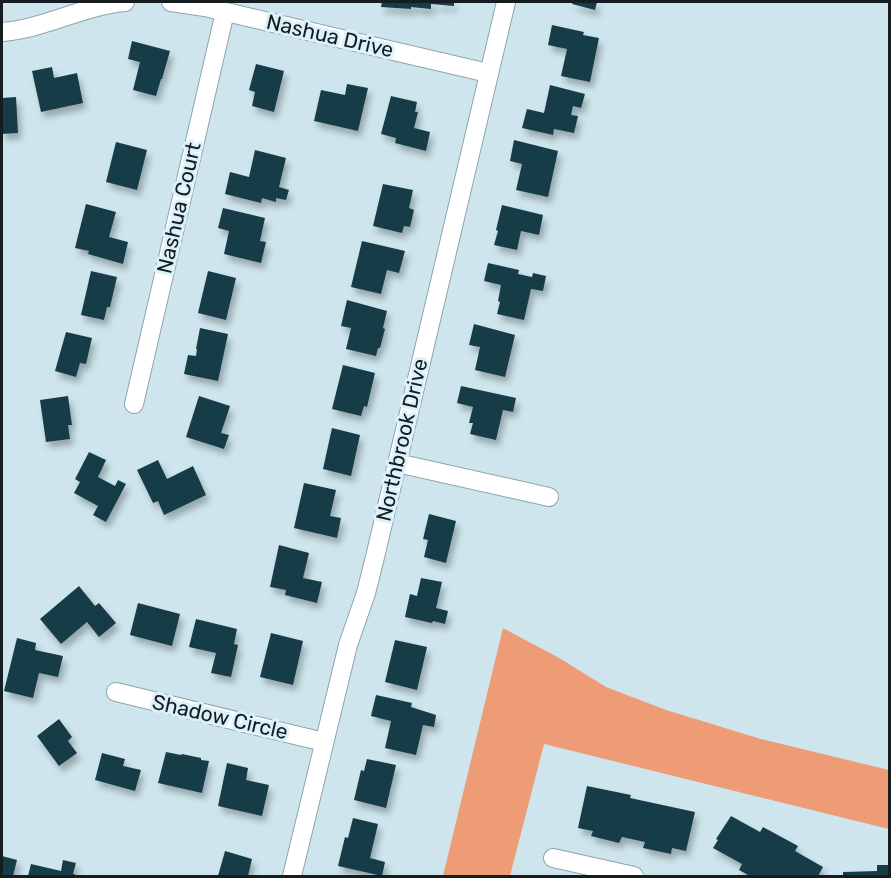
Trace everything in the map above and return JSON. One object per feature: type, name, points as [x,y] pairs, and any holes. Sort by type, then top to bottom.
[{"type":"street","points":[[2,32],[37,26],[87,9],[125,2]]},
{"type":"street","name":"Nashua Drive","points":[[171,2],[225,12],[488,73]]},
{"type":"street","name":"Northbrook Drive","points":[[292,876],[348,645],[370,575],[506,2]]},
{"type":"street","name":"Nashua Court","points":[[134,405],[225,12]]},
{"type":"street","points":[[397,463],[549,497]]},
{"type":"street","name":"Shadow Circle","points":[[116,692],[324,742]]},
{"type":"street","points":[[553,858],[610,874],[634,876]]},
{"type":"shaded area","points":[[503,628],[561,659],[606,687],[666,710],[761,739],[889,770],[889,829],[544,744],[510,876],[443,876]]},
{"type":"building","points":[[382,2],[454,2],[454,6],[431,4],[431,9],[411,7],[411,9],[381,7]]},
{"type":"building","points":[[573,2],[597,2],[595,10],[572,4]]},
{"type":"building","points":[[552,25],[599,38],[590,82],[561,76],[567,49],[548,45]]},
{"type":"building","points":[[132,41],[170,51],[156,96],[133,90],[140,62],[128,59]]},
{"type":"building","points":[[256,64],[284,71],[274,112],[252,106],[255,92],[249,90]]},
{"type":"building","points":[[52,67],[54,78],[77,73],[83,103],[41,112],[32,71]]},
{"type":"building","points":[[347,84],[368,88],[358,131],[314,121],[321,90],[345,95]]},
{"type":"building","points":[[550,85],[585,94],[581,108],[573,106],[571,115],[578,116],[574,133],[554,129],[553,135],[522,128],[527,109],[544,113]]},
{"type":"building","points":[[391,96],[417,102],[415,112],[418,112],[414,128],[430,132],[426,151],[395,143],[396,138],[381,134]]},
{"type":"building","points":[[16,97],[18,133],[2,134],[2,98]]},
{"type":"building","points":[[514,140],[558,151],[548,197],[516,190],[522,164],[510,161]]},
{"type":"building","points":[[116,142],[147,150],[137,190],[106,182]]},
{"type":"building","points":[[255,150],[286,158],[279,187],[289,190],[286,200],[276,198],[276,202],[262,198],[261,203],[225,194],[230,172],[249,177]]},
{"type":"building","points":[[383,184],[413,190],[409,208],[414,210],[410,227],[404,226],[402,233],[373,226]]},
{"type":"building","points":[[86,204],[116,212],[109,237],[128,242],[123,264],[75,248]]},
{"type":"building","points":[[502,205],[543,215],[539,235],[521,231],[517,250],[494,245]]},
{"type":"building","points":[[223,208],[265,218],[260,241],[266,242],[261,263],[224,254],[229,231],[218,228]]},
{"type":"building","points":[[362,241],[405,251],[399,273],[387,270],[381,294],[351,287]]},
{"type":"building","points":[[488,263],[519,270],[518,274],[532,277],[533,273],[546,276],[543,291],[531,289],[524,320],[497,314],[501,285],[484,281]]},
{"type":"building","points":[[91,271],[117,277],[110,307],[107,307],[104,320],[81,315]]},
{"type":"building","points":[[208,271],[236,278],[226,320],[198,313]]},
{"type":"building","points":[[347,300],[387,311],[383,328],[385,329],[376,356],[346,349],[351,328],[341,326]]},
{"type":"building","points":[[474,324],[515,335],[505,377],[475,370],[480,347],[469,345]]},
{"type":"building","points":[[200,328],[228,334],[218,381],[184,374],[188,355],[196,356]]},
{"type":"building","points":[[66,332],[92,338],[86,364],[80,363],[76,377],[55,371]]},
{"type":"building","points":[[343,365],[375,373],[367,407],[364,406],[361,416],[332,409]]},
{"type":"building","points":[[461,386],[516,398],[513,412],[503,410],[496,440],[470,434],[473,423],[469,423],[473,407],[457,403]]},
{"type":"building","points":[[68,396],[72,425],[68,425],[70,439],[46,442],[40,400]]},
{"type":"building","points":[[199,396],[230,406],[221,433],[229,435],[224,449],[186,437]]},
{"type":"building","points":[[332,428],[360,435],[351,476],[323,469]]},
{"type":"building","points":[[89,452],[106,460],[98,477],[115,486],[118,480],[126,484],[106,522],[93,515],[98,506],[74,493],[80,482],[75,479]]},
{"type":"building","points":[[158,460],[167,479],[193,466],[206,495],[164,515],[158,501],[153,503],[137,470]]},
{"type":"building","points":[[304,483],[336,490],[330,516],[341,518],[337,538],[294,528]]},
{"type":"building","points":[[429,514],[456,521],[446,563],[424,557],[428,540],[423,539]]},
{"type":"building","points":[[279,545],[309,553],[303,578],[322,582],[317,603],[285,595],[286,590],[270,587]]},
{"type":"building","points":[[421,578],[442,582],[436,608],[448,611],[445,624],[405,617],[410,594],[417,596]]},
{"type":"building","points":[[79,586],[95,606],[99,603],[116,623],[99,637],[87,622],[61,644],[40,619]]},
{"type":"building","points":[[138,603],[180,614],[172,646],[130,635]]},
{"type":"building","points":[[196,619],[237,629],[234,644],[238,645],[231,677],[211,673],[216,653],[189,647]]},
{"type":"building","points":[[271,633],[303,641],[293,685],[260,677]]},
{"type":"building","points":[[17,638],[36,643],[35,650],[63,656],[58,677],[39,673],[33,698],[4,691]]},
{"type":"building","points":[[395,640],[427,647],[417,690],[385,682]]},
{"type":"building","points":[[376,695],[412,703],[411,707],[436,715],[434,727],[423,725],[416,755],[385,748],[391,721],[371,716]]},
{"type":"building","points":[[59,719],[72,737],[68,741],[77,753],[59,766],[37,736]]},
{"type":"building","points":[[166,752],[209,761],[202,793],[158,783]]},
{"type":"building","points":[[102,753],[125,759],[123,766],[141,770],[135,791],[95,780]]},
{"type":"building","points":[[367,759],[396,765],[386,808],[354,800],[361,770],[364,771]]},
{"type":"building","points":[[227,763],[248,768],[246,780],[269,785],[262,816],[218,806]]},
{"type":"building","points":[[587,786],[695,812],[686,851],[672,848],[671,854],[643,848],[645,842],[622,837],[619,843],[591,836],[593,831],[578,828]]},
{"type":"building","points":[[731,816],[760,832],[763,827],[798,846],[795,851],[823,867],[818,876],[750,876],[739,870],[742,864],[713,848]]},
{"type":"building","points":[[353,818],[378,824],[370,858],[385,862],[382,876],[338,866],[345,837],[348,838]]},
{"type":"building","points":[[225,851],[252,859],[248,876],[218,876]]},
{"type":"building","points":[[2,856],[17,860],[13,876],[2,876]]},
{"type":"building","points":[[63,860],[76,863],[74,876],[28,876],[31,864],[61,871]]},
{"type":"building","points":[[877,865],[890,865],[890,876],[843,876],[843,872],[877,871]]}]
